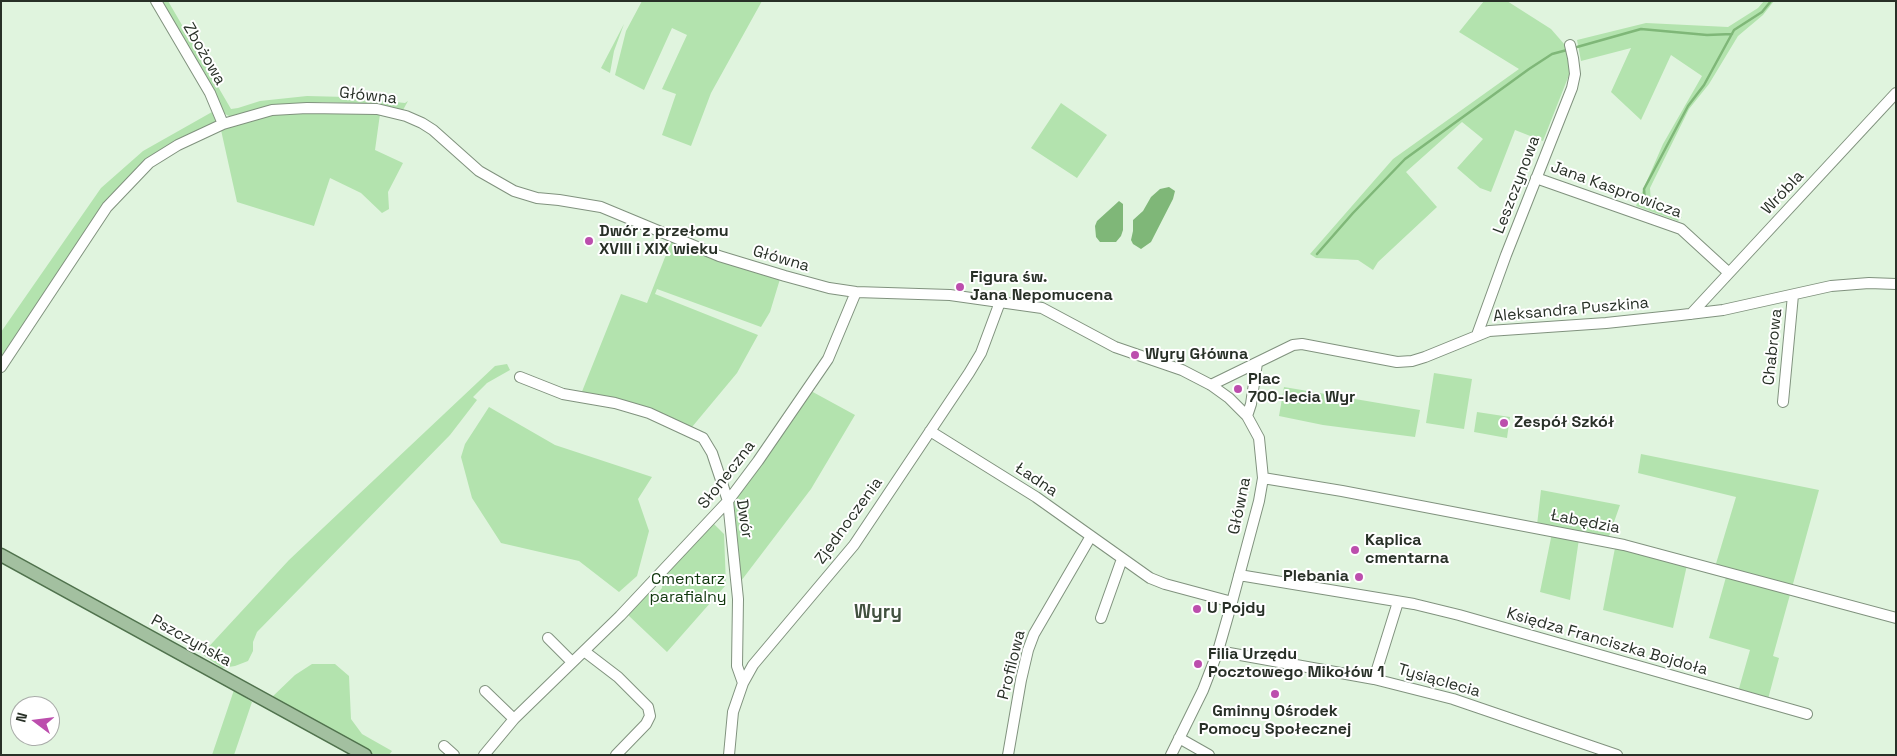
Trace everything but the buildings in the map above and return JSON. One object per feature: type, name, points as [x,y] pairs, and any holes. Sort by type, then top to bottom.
[{"type":"main road","name":"Pszczyńska","points":[[1,555],[365,755]]},
{"type":"street","name":"Zbożowa","points":[[156,1],[210,93],[223,124]]},
{"type":"street","name":"Leszczynowa","points":[[1477,335],[1572,88],[1575,74],[1574,58],[1570,45]]},
{"type":"street","name":"Wróbla","points":[[1691,314],[1896,93]]},
{"type":"street","name":"Główna","points":[[1,367],[107,207],[148,163],[178,145],[223,124],[272,110],[307,108],[348,107],[394,112],[422,123],[433,130],[478,171],[522,194],[601,208],[719,256],[829,288],[856,292],[950,295],[1042,308],[1115,348],[1182,370],[1211,384],[1247,416],[1259,438],[1263,478],[1259,501],[1232,602],[1218,651],[1203,690],[1171,755]]},
{"type":"street","name":"Jana Kasprowicza","points":[[1536,178],[1681,229],[1729,272]]},
{"type":"street","name":"Aleksandra Puszkina","points":[[1211,384],[1257,363],[1282,349],[1302,344],[1397,362],[1412,361],[1489,331],[1606,323],[1691,314],[1723,310],[1851,283],[1896,284]]},
{"type":"street","name":"Słoneczna","points":[[484,755],[514,719],[627,610],[728,501],[828,359],[856,292]]},
{"type":"street","name":"Chabrowa","points":[[1782,402],[1793,294]]},
{"type":"street","name":"Zjednoczenia","points":[[729,755],[733,712],[743,683],[753,665],[854,545],[969,373],[981,353],[1000,302]]},
{"type":"street","points":[[1247,416],[1251,404],[1257,363]]},
{"type":"street","name":"Dwór","points":[[520,377],[563,394],[615,403],[649,412],[694,432],[703,438],[712,453],[728,501],[738,599],[737,666],[743,683]]},
{"type":"street","name":"Ładna","points":[[930,432],[1036,497],[1150,578],[1165,584],[1232,602]]},
{"type":"street","name":"Łabędzia","points":[[1263,478],[1624,545],[1896,618]]},
{"type":"street","name":"Profilowa","points":[[1008,755],[1022,676],[1034,634],[1091,536]]},
{"type":"street","points":[[1101,618],[1122,559]]},
{"type":"street","name":"Księdza Franciszka Bojdoła","points":[[1239,575],[1414,604],[1459,615],[1807,714]]},
{"type":"street","points":[[1374,679],[1398,602]]},
{"type":"street","points":[[548,638],[572,662]]},
{"type":"street","points":[[584,651],[618,677],[648,707],[650,716],[646,724],[616,755]]},
{"type":"street","name":"Tysiąclecia","points":[[1218,651],[1374,679],[1453,699],[1617,755]]},
{"type":"street","points":[[486,691],[514,719]]},
{"type":"street","points":[[1179,738],[1209,755]]},
{"type":"street","points":[[444,746],[454,755]]},
{"type":"green space","points":[[158,1],[168,1],[231,109],[260,101],[307,96],[347,97],[405,103],[408,101],[403,110],[369,104],[323,102],[273,107],[237,116],[229,116],[223,113]]},
{"type":"green space","points":[[642,1],[762,1],[711,93],[691,146],[662,135],[676,94],[662,89],[687,35],[672,28],[644,90],[615,75],[626,31]]},
{"type":"green space","points":[[1484,1],[1507,1],[1551,29],[1565,45],[1569,54],[1569,75],[1543,141],[1515,130],[1491,192],[1480,188],[1457,168],[1483,139],[1462,122],[1406,172],[1437,207],[1378,262],[1373,270],[1358,260],[1316,258],[1310,254],[1393,159],[1519,69],[1459,32]]},
{"type":"green space","points":[[1764,1],[1774,1],[1763,15],[1738,36],[1709,84],[1689,109],[1650,188],[1651,203],[1682,217],[1678,221],[1636,206],[1663,144],[1702,76],[1671,55],[1641,120],[1611,92],[1631,48],[1581,61],[1577,40],[1646,23],[1728,27],[1758,8]]},
{"type":"green space","points":[[624,24],[614,51],[610,73],[601,68]]},
{"type":"green space","points":[[1061,103],[1107,135],[1077,178],[1031,148]]},
{"type":"green space","points":[[212,112],[216,122],[146,160],[106,202],[1,357],[1,332],[101,188],[143,151]]},
{"type":"green space","points":[[300,112],[380,114],[375,150],[403,163],[388,192],[389,209],[382,213],[361,193],[330,178],[314,226],[237,202],[221,130],[270,115]]},
{"type":"green space","points":[[671,242],[780,279],[770,312],[761,327],[657,289],[655,294],[758,335],[737,373],[692,427],[643,406],[581,394],[621,294],[647,303]]},
{"type":"green space","points":[[507,364],[510,370],[487,383],[473,397],[477,400],[450,435],[257,632],[253,642],[253,651],[248,661],[222,668],[202,654],[289,560],[495,366]]},
{"type":"green space","points":[[1434,373],[1472,379],[1464,429],[1426,423]]},
{"type":"green space","points":[[1284,387],[1420,410],[1415,437],[1323,425],[1279,416]]},
{"type":"green space","points":[[811,391],[855,415],[811,489],[741,581],[731,502]]},
{"type":"green space","points":[[489,407],[555,445],[652,477],[638,499],[649,531],[637,576],[619,592],[579,561],[501,543],[472,498],[461,457],[465,444]]},
{"type":"green space","points":[[1477,412],[1510,417],[1507,438],[1474,432]]},
{"type":"green space","points":[[1641,454],[1819,490],[1773,656],[1779,658],[1768,699],[1738,692],[1750,650],[1709,638],[1726,577],[1715,567],[1736,497],[1638,473]]},
{"type":"green space","points":[[1541,490],[1620,505],[1608,539],[1580,532],[1570,600],[1540,592],[1552,533],[1537,525]]},
{"type":"green space","name":"Cmentarz parafialny","points":[[713,523],[724,534],[726,585],[667,652],[628,615],[651,590],[657,594],[662,588],[662,579]]},
{"type":"green space","points":[[1615,548],[1687,565],[1673,628],[1603,610]]},
{"type":"green space","points":[[312,664],[335,664],[349,676],[351,719],[362,734],[392,751],[389,755],[374,755],[271,698],[295,675]]},
{"type":"green space","points":[[234,690],[252,702],[234,755],[212,755]]},
{"type":"shaded area","points":[[1169,187],[1175,191],[1173,199],[1151,242],[1141,249],[1133,244],[1131,240],[1133,220],[1143,211],[1151,197],[1160,189]]},
{"type":"shaded area","points":[[1119,201],[1123,204],[1123,230],[1121,236],[1116,242],[1100,242],[1096,237],[1095,226],[1097,221]]},
{"type":"waterway","points":[[1645,202],[1644,189],[1688,106],[1704,85],[1734,30],[1762,12],[1771,1]]},
{"type":"waterway","points":[[1577,47],[1641,29],[1707,35],[1732,34]]},
{"type":"waterway","points":[[1317,254],[1405,159],[1529,69],[1552,54],[1567,50]]},
{"type":"place","name":"Dwór z przełomu XVIII i XIX wieku","points":[[589,241]]},
{"type":"place","name":"Figura św. Jana Nepomucena","points":[[960,287]]},
{"type":"place","name":"Wyry Główna","points":[[1135,355]]},
{"type":"place","name":"Plac 700-lecia Wyr","points":[[1238,389]]},
{"type":"place","name":"Zespół Szkół","points":[[1504,423]]},
{"type":"place","name":"Kaplica cmentarna","points":[[1355,550]]},
{"type":"place","name":"Plebania","points":[[1359,577]]},
{"type":"place","name":"U Pojdy","points":[[1197,609]]},
{"type":"place","name":"Filia Urzędu Pocztowego Mikołów 1","points":[[1198,664]]},
{"type":"place","name":"Gminny Ośrodek Pomocy Społecznej","points":[[1275,694]]},
{"type":"district","name":"Wyry","points":[[878,613]]}]
